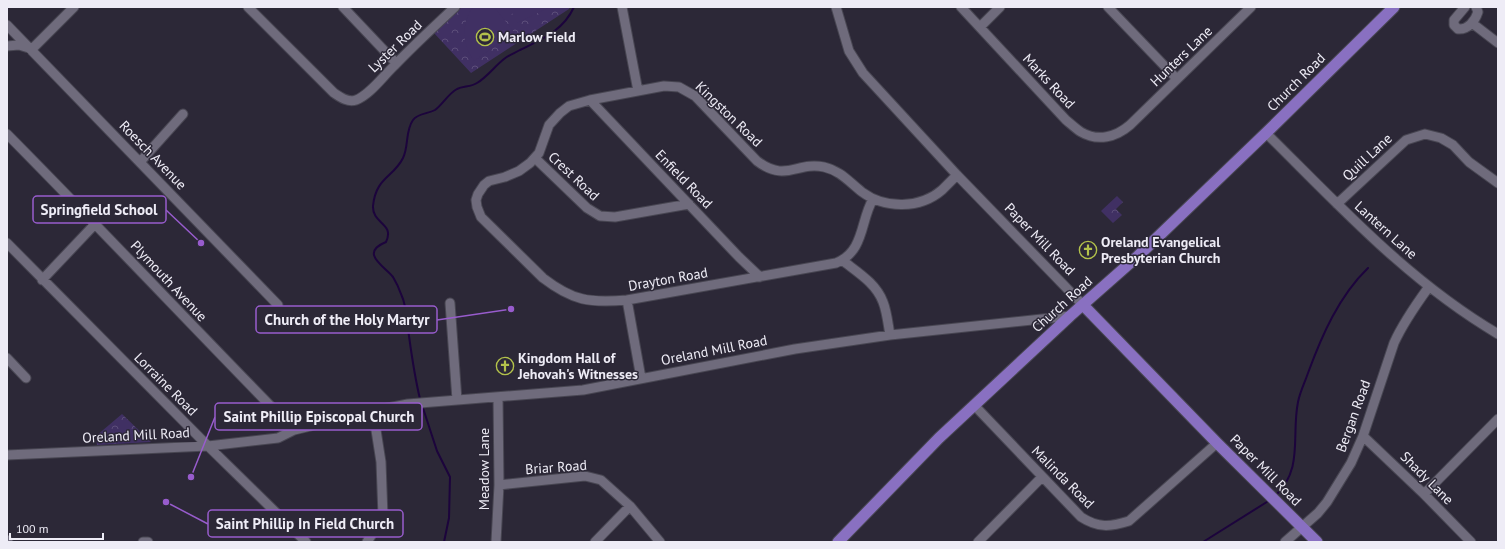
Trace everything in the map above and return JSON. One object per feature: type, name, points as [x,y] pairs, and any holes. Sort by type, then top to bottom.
[{"type":"main road","name":"Church Road","points":[[838,542],[939,438],[1082,305],[1138,256],[1266,133],[1389,9]]},
{"type":"main road","name":"Paper Mill Road","points":[[1082,305],[1217,443],[1317,542]]},
{"type":"street","points":[[7,46],[19,45],[32,49],[74,7]]},
{"type":"street","name":"Lyster Road","points":[[248,7],[334,93],[351,101],[356,100],[367,93],[455,7]]},
{"type":"street","points":[[343,7],[396,63]]},
{"type":"street","points":[[622,7],[638,91]]},
{"type":"street","name":"Paper Mill Road","points":[[836,7],[849,51],[861,70],[957,174],[1082,305]]},
{"type":"street","name":"Marks Road","points":[[961,7],[1066,120],[1080,132],[1097,138],[1111,136],[1122,132],[1130,125]]},
{"type":"street","points":[[980,27],[1000,7]]},
{"type":"street","points":[[1108,7],[1177,79]]},
{"type":"street","name":"Hunters Lane","points":[[1130,125],[1251,7]]},
{"type":"street","points":[[1465,7],[1454,20],[1454,25],[1458,28],[1464,29],[1472,23],[1478,12],[1476,7]]},
{"type":"street","points":[[1472,23],[1498,43]]},
{"type":"street","name":"Roesch Avenue","points":[[8,27],[32,49],[278,305]]},
{"type":"street","name":"Kingston Road","points":[[478,194],[486,183],[520,171],[535,158],[541,148],[549,125],[569,106],[590,100],[670,86],[687,90],[695,96],[757,160],[765,167],[773,170],[782,171],[811,167],[832,169],[839,172],[861,192],[873,199],[893,204],[915,203],[936,195],[957,174]]},
{"type":"street","name":"Enfield Road","points":[[590,100],[739,257],[760,277]]},
{"type":"street","points":[[140,162],[183,114]]},
{"type":"street","name":"Lantern Lane","points":[[1266,133],[1367,234],[1428,288],[1498,334]]},
{"type":"street","name":"Plymouth Avenue","points":[[7,134],[96,223],[294,430]]},
{"type":"street","name":"Quill Lane","points":[[1336,204],[1406,140],[1425,134],[1441,138],[1453,145],[1469,162],[1498,183]]},
{"type":"street","name":"Crest Road","points":[[535,158],[587,208],[600,216],[615,217],[689,204]]},
{"type":"street","name":"Drayton Road","points":[[478,194],[476,203],[481,218],[543,278],[570,295],[585,300],[608,302],[828,265],[842,260],[852,252],[860,238],[868,210],[873,199]]},
{"type":"street","points":[[42,280],[96,223]]},
{"type":"street","name":"Lorraine Road","points":[[7,244],[306,542]]},
{"type":"street","points":[[842,260],[867,279],[880,294],[885,307],[890,335]]},
{"type":"street","name":"Bergan Road","points":[[1285,542],[1318,514],[1328,502],[1351,463],[1363,436],[1396,338],[1404,322],[1428,288]]},
{"type":"street","points":[[627,300],[641,378]]},
{"type":"street","points":[[450,303],[457,400]]},
{"type":"street","name":"Oreland Mill Road","points":[[7,455],[208,446],[278,438],[294,430],[373,411],[422,403],[583,390],[795,350],[890,335],[1070,316]]},
{"type":"street","points":[[7,358],[26,378]]},
{"type":"street","name":"Meadow Lane","points":[[496,542],[499,485],[498,397]]},
{"type":"street","name":"Malinda Road","points":[[974,405],[1081,517],[1090,523],[1112,526],[1129,521],[1217,443]]},
{"type":"street","points":[[367,542],[383,517],[381,462],[373,411]]},
{"type":"street","points":[[1424,494],[1498,419]]},
{"type":"street","name":"Shady Lane","points":[[1363,436],[1424,494],[1471,542]]},
{"type":"street","name":"Briar Road","points":[[499,485],[585,476],[601,480],[630,506],[660,542]]},
{"type":"street","points":[[978,542],[1042,477]]},
{"type":"street","points":[[595,542],[630,506]]},
{"type":"street","points":[[143,542],[148,542]]},
{"type":"green space","name":"Marlow Field","points":[[462,7],[570,7],[471,73],[434,33]]},
{"type":"green space","name":"Marlow Field","points":[[473,7],[494,7],[514,32],[474,61],[467,47],[464,34],[466,20]]},
{"type":"green space","points":[[509,7],[550,7],[517,23]]},
{"type":"green space","points":[[1117,196],[1123,202],[1116,209],[1122,215],[1113,223],[1101,211]]},
{"type":"green space","points":[[122,414],[151,442],[97,445],[96,436]]},
{"type":"waterway","points":[[420,399],[403,299],[393,277],[376,260],[374,255],[374,251],[378,246],[386,242],[388,236],[386,227],[376,217],[374,212],[373,206],[375,196],[381,183],[395,170],[403,158],[409,129],[415,118],[435,110],[454,91],[477,83],[506,58],[551,33],[564,22],[574,7]]},
{"type":"waterway","points":[[1275,496],[1284,486],[1290,475],[1295,452],[1296,415],[1298,402],[1319,344],[1332,317],[1348,291],[1368,268]]},
{"type":"waterway","points":[[422,405],[437,451],[450,477],[449,518],[444,542]]},
{"type":"waterway","points":[[1203,542],[1270,500]]},
{"type":"place","name":"Marlow Field","points":[[485,37]]},
{"type":"place","name":"Springfield School","points":[[201,243]]},
{"type":"place","name":"Oreland Evangelical Presbyterian Church","points":[[1088,250]]},
{"type":"place","name":"Church of the Holy Martyr","points":[[511,309]]},
{"type":"place","name":"Kingdom Hall of Jehovah's Witnesses","points":[[505,366]]},
{"type":"place","name":"Saint Phillip Episcopal Church","points":[[191,477]]},
{"type":"place","name":"Saint Phillip In Field Church","points":[[166,502]]}]
